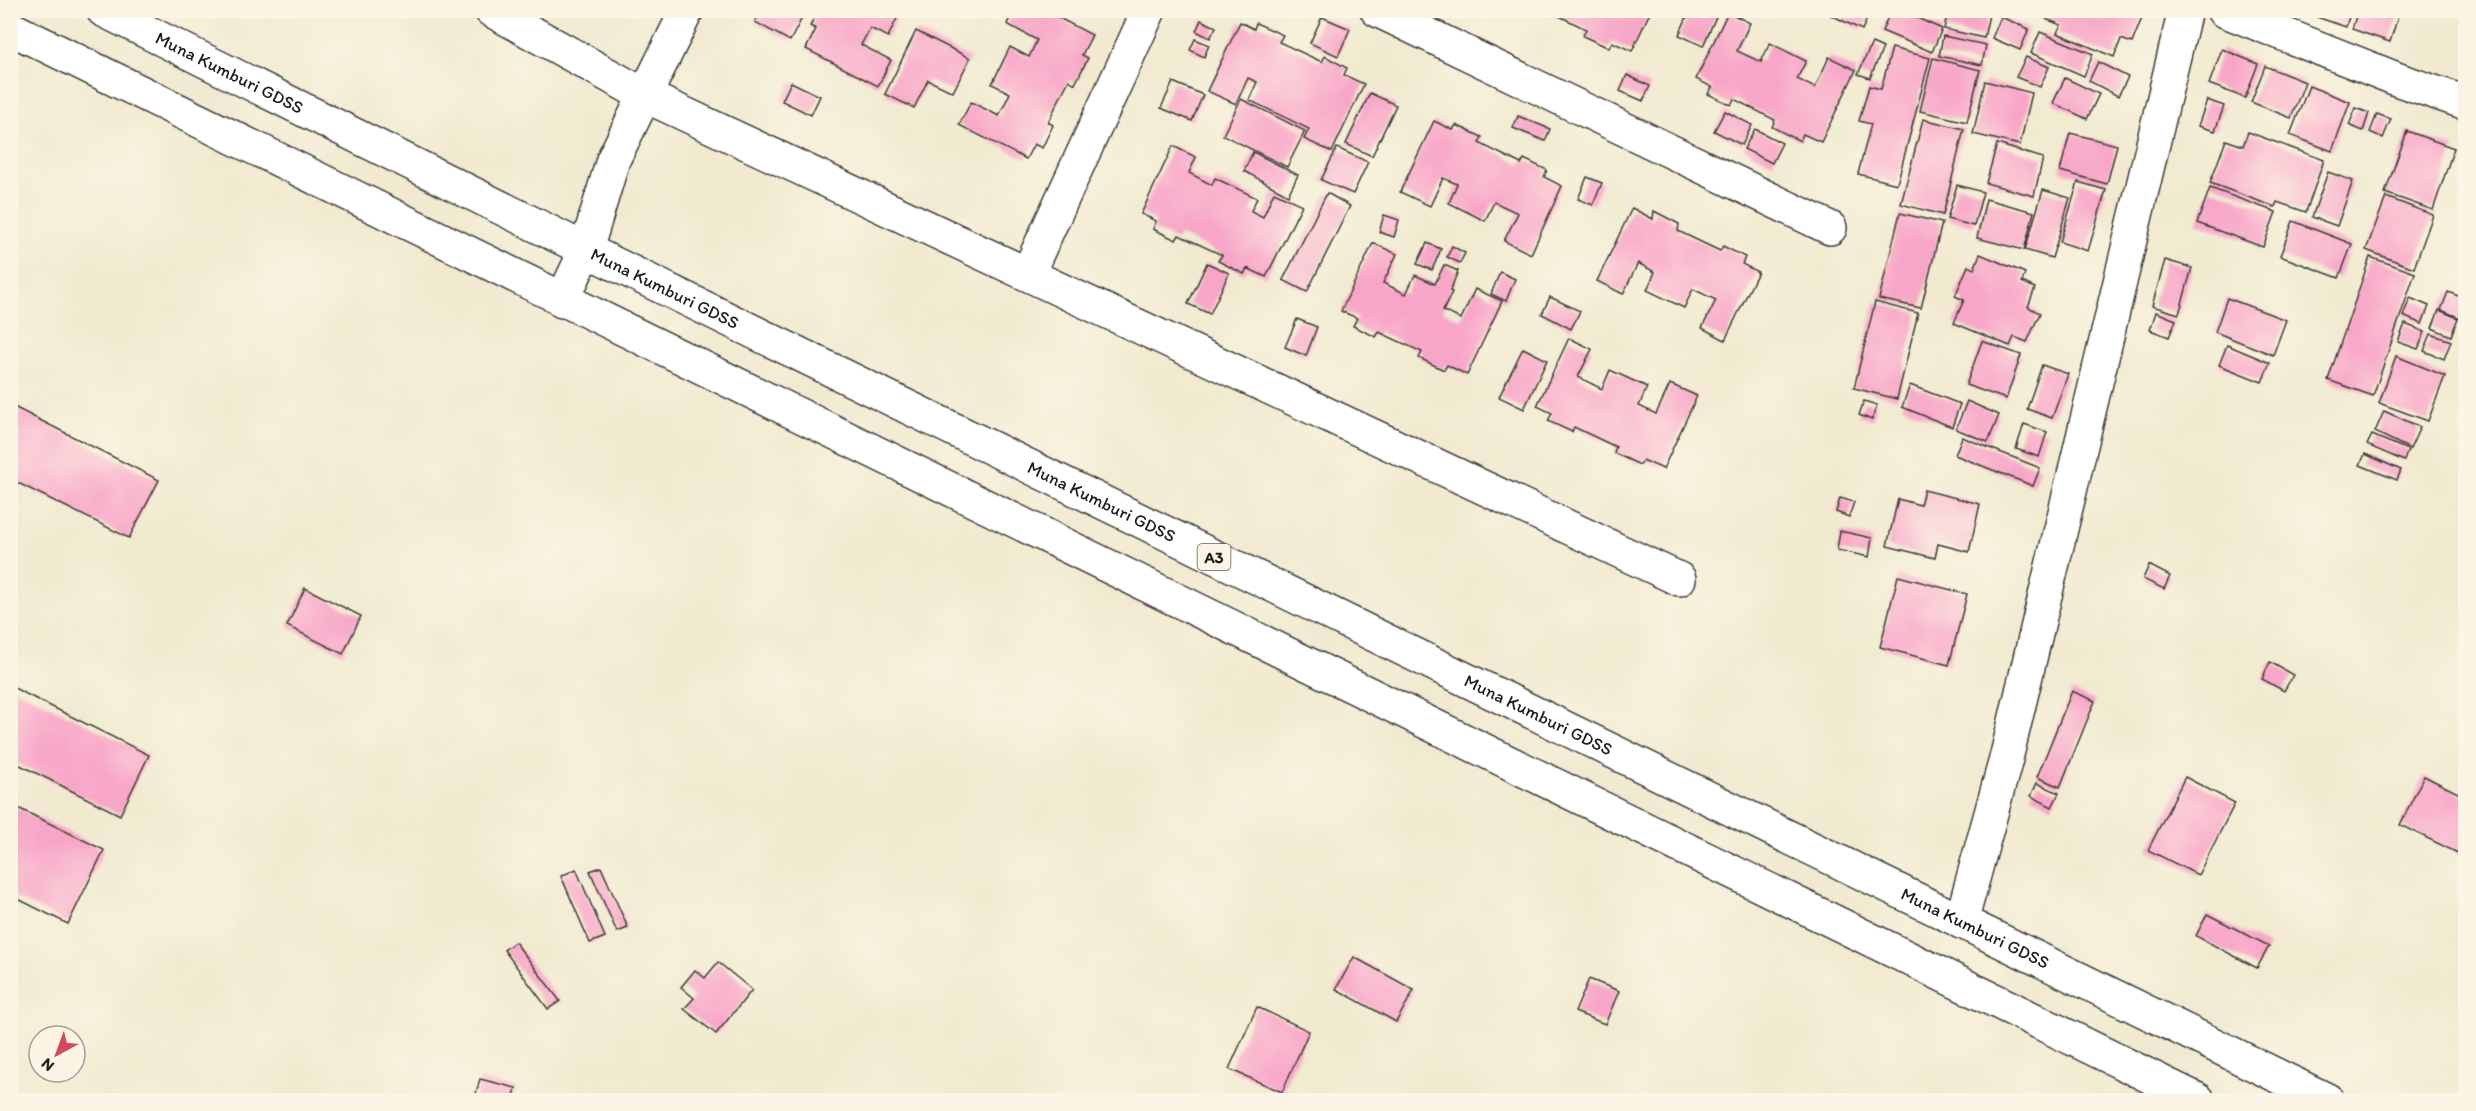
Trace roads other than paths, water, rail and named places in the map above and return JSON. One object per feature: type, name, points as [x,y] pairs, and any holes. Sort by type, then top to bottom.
[{"type":"main road","name":"Muna Kumburi GDSS","points":[[103,10],[586,250],[2327,1101]]},
{"type":"main road","points":[[490,10],[646,96],[1679,579]]},
{"type":"main road","points":[[562,301],[586,250],[613,160],[687,10]]},
{"type":"main road","points":[[1028,273],[1149,10]]},
{"type":"main road","points":[[1377,10],[1830,228]]},
{"type":"main road","points":[[1962,922],[2006,759],[2185,10]]},
{"type":"main road","points":[[2223,10],[2399,81],[2466,103]]},
{"type":"main road","points":[[10,28],[562,301],[1915,960],[2198,1101]]}]
